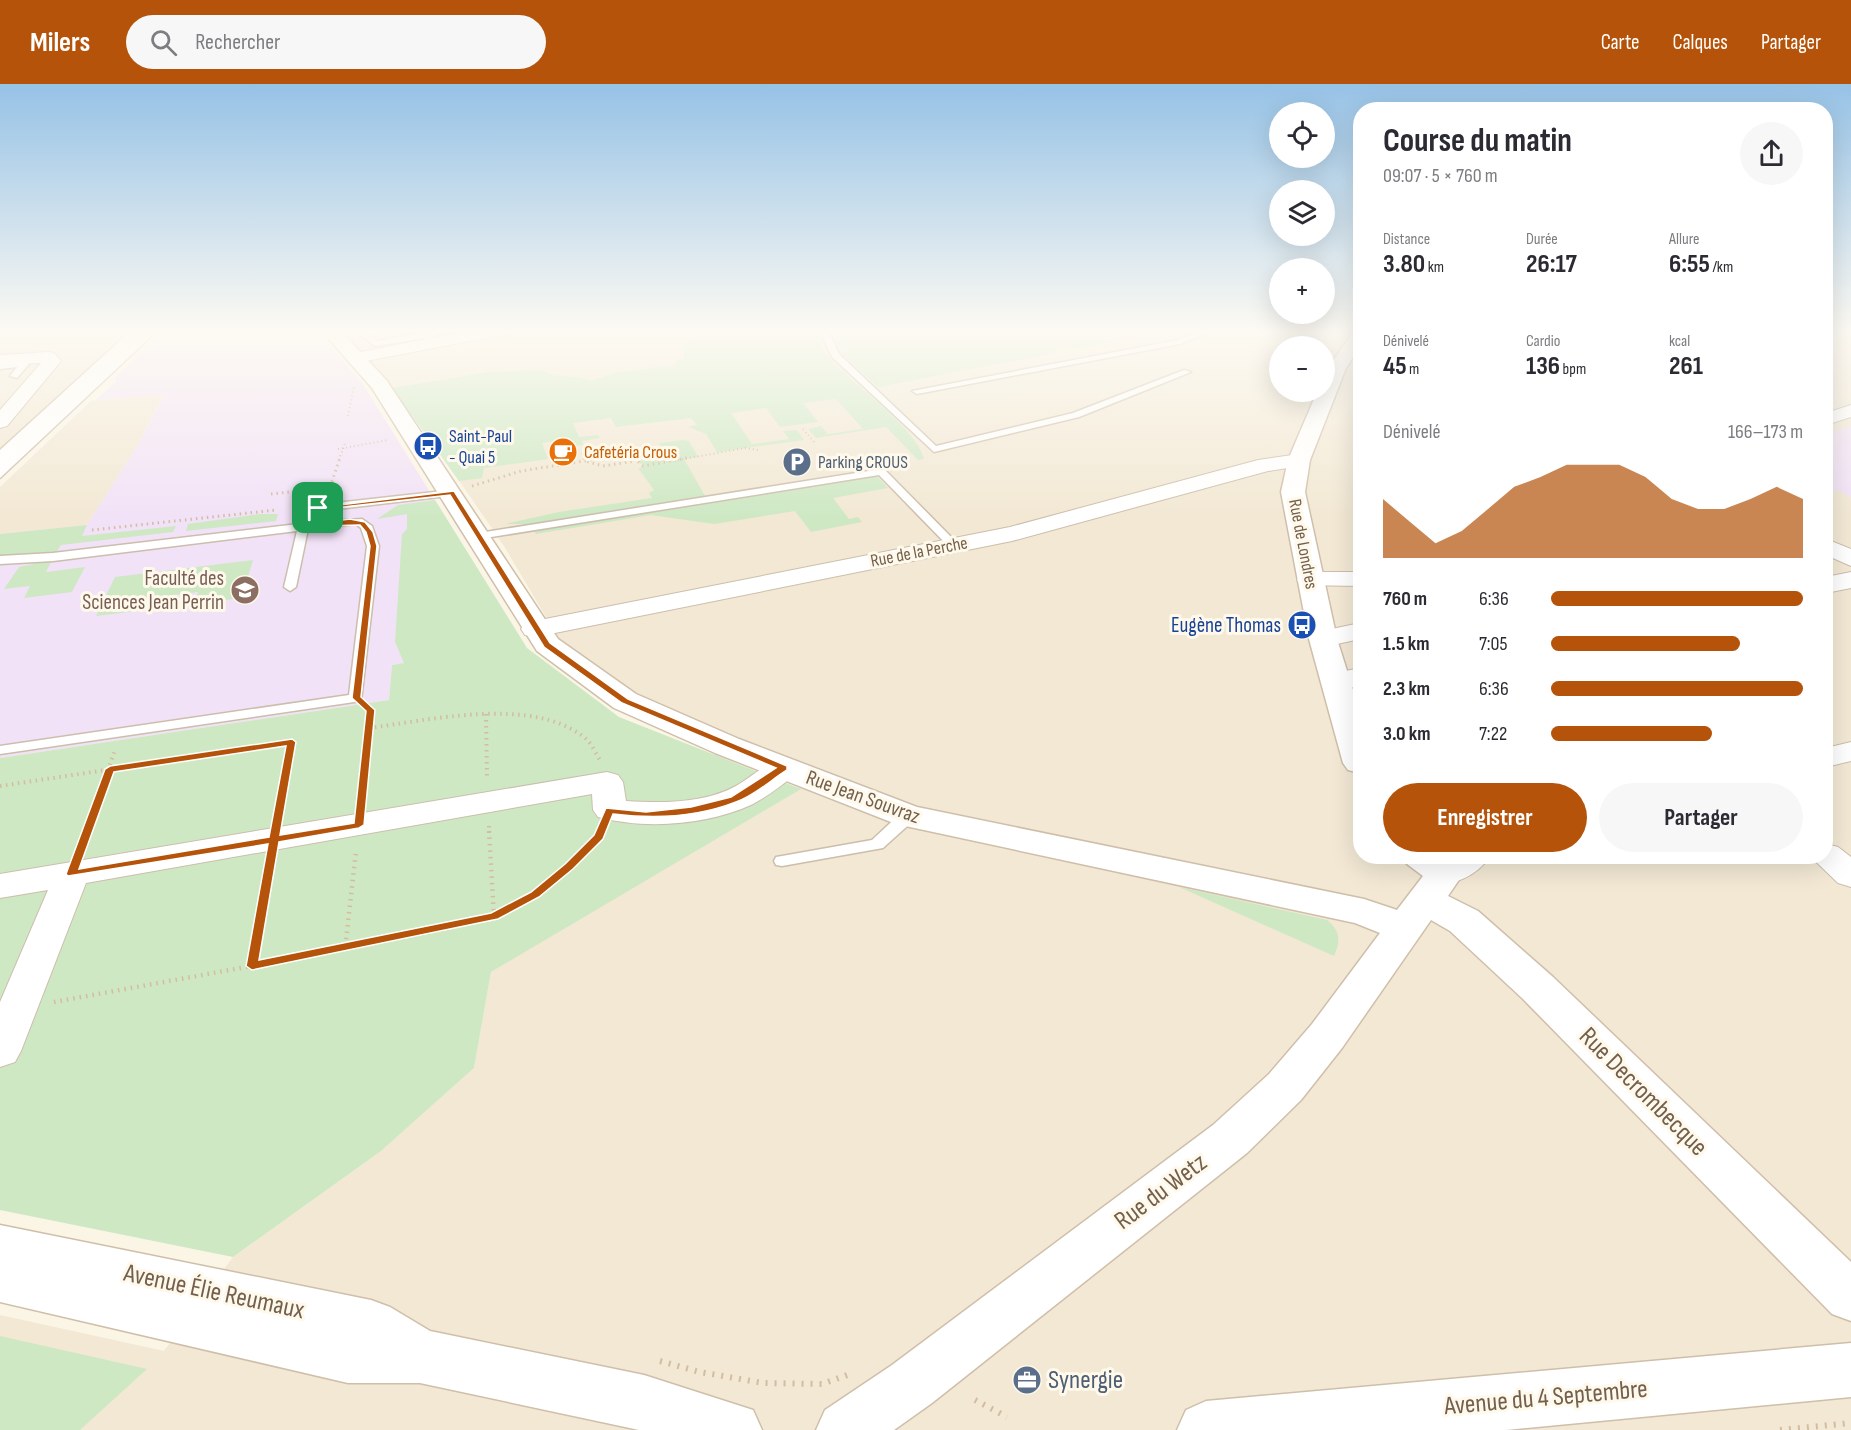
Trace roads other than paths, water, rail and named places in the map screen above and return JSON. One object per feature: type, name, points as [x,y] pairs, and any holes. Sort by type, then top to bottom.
[{"type":"main road","points":[[0,465],[77,392]]},
{"type":"main road","name":"Rue Jean Souvraz","points":[[384,392],[452,493],[547,645],[625,701],[784,768],[908,816],[1364,912],[1433,883]]},
{"type":"main road","name":"Rue de Londres","points":[[1327,392],[1299,460],[1293,492],[1323,639],[1349,679],[1353,709]]},
{"type":"main road","name":"Rue Decrombecque","points":[[1433,883],[1464,921],[1538,988],[1851,1297]]},
{"type":"main road","name":"Rue du Wetz","points":[[844,1430],[912,1384],[1230,1139],[1285,1087],[1327,1036],[1433,883]]},
{"type":"main road","name":"Avenue Élie Reumaux","points":[[0,1248],[371,1325],[420,1356]]},
{"type":"main road","name":"Avenue Élie Reumaux","points":[[0,1278],[348,1356],[420,1356],[644,1403],[733,1430]]},
{"type":"main road","name":"Avenue du 4 Septembre","points":[[1206,1430],[1851,1370]]},
{"type":"street","points":[[0,422],[26,392]]},
{"type":"street","points":[[1833,417],[1851,411]]},
{"type":"street","name":"Rue de la Perche","points":[[535,629],[1012,534],[1266,465],[1299,460]]},
{"type":"street","points":[[1833,550],[1851,559]]},
{"type":"street","points":[[1310,580],[1353,579]]},
{"type":"street","points":[[1833,584],[1851,580]]},
{"type":"street","points":[[1323,639],[1353,633]]},
{"type":"street","points":[[1833,756],[1851,751]]},
{"type":"street","points":[[0,886],[359,825],[608,796],[646,815],[691,810],[734,800],[784,768]]},
{"type":"street","points":[[1833,861],[1851,875]]},
{"type":"street","points":[[0,1051],[72,874]]},
{"type":"lane","points":[[0,465],[83,392]]},
{"type":"lane","points":[[874,392],[934,449],[1076,416],[1137,392]]},
{"type":"lane","points":[[479,536],[881,472],[953,545]]},
{"type":"lane","points":[[290,587],[306,515],[318,508],[452,493]]},
{"type":"lane","points":[[318,508],[325,514],[323,524]]},
{"type":"lane","points":[[0,560],[52,557],[358,521],[366,526],[373,546],[356,698],[0,750]]},
{"type":"lane","points":[[782,861],[877,844],[908,816]]},
{"type":"place","name":"Saint-Paul - Quai 5","points":[[428,446]]},
{"type":"place","name":"Cafetéria Crous","points":[[563,452]]},
{"type":"place","name":"Parking CROUS","points":[[797,462]]},
{"type":"place","name":"Faculté des Sciences Jean Perrin","points":[[245,590]]},
{"type":"place","name":"Eugène Thomas","points":[[1302,625]]},
{"type":"place","name":"Synergie","points":[[1027,1380]]}]
